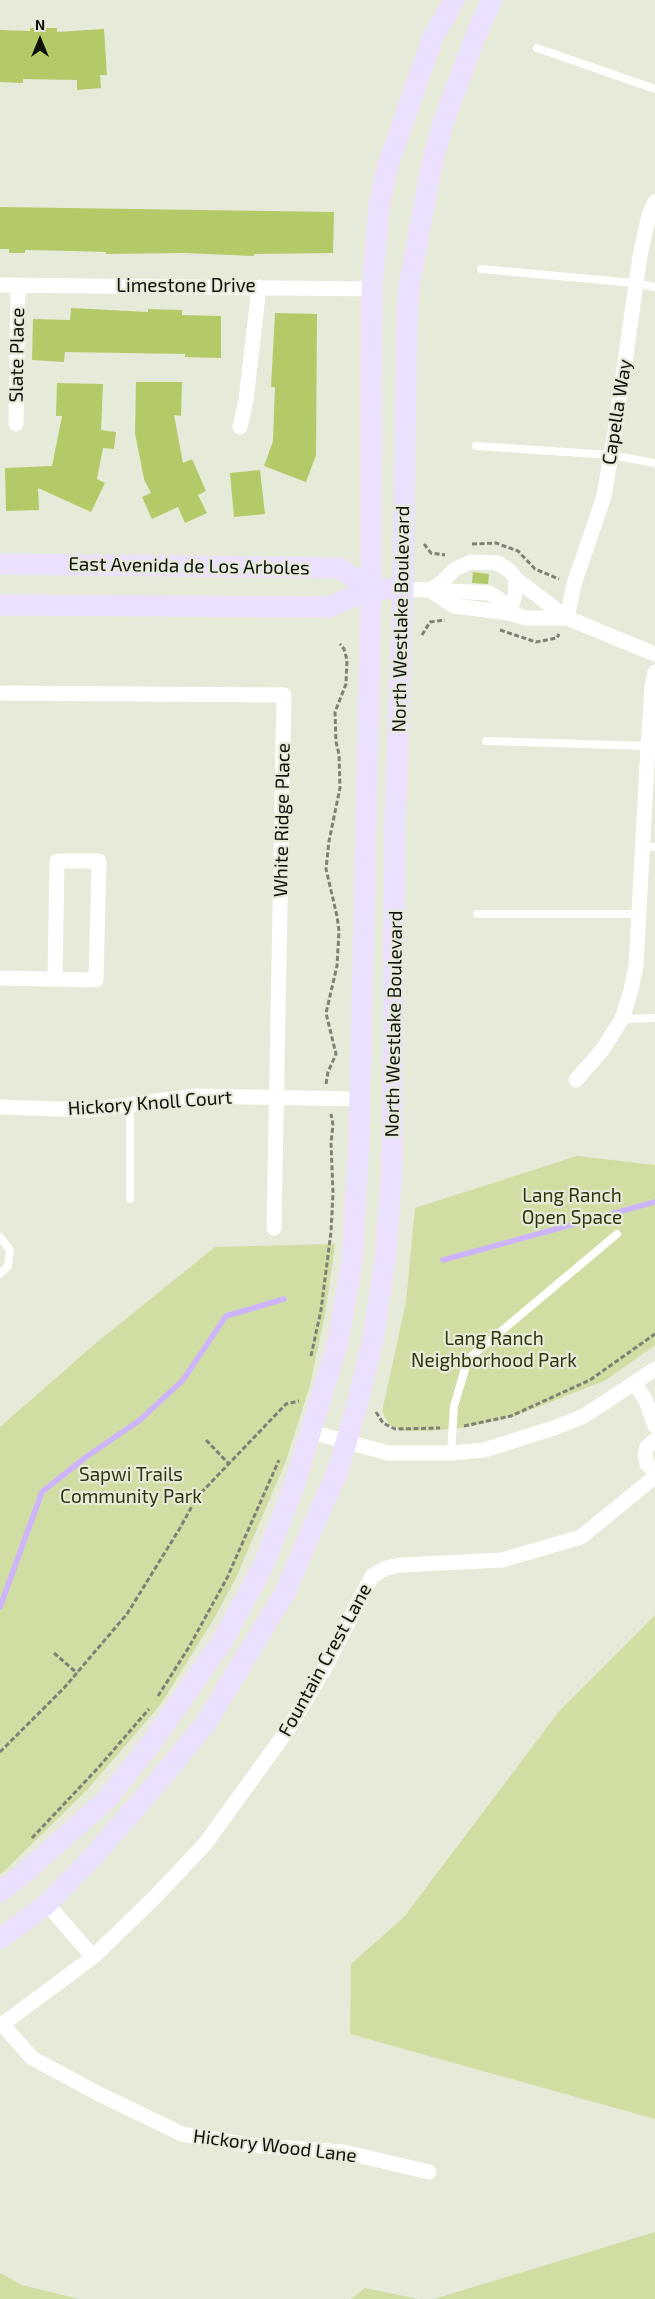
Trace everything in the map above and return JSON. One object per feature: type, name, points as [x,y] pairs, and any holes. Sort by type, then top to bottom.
[{"type":"main road","name":"North Westlake Boulevard","points":[[0,1892],[106,1800],[150,1745],[195,1683],[223,1640],[264,1564],[293,1490],[319,1399],[338,1342],[352,1261],[360,1099],[371,589],[372,289],[379,206],[388,165],[400,125],[432,39],[454,0]]},
{"type":"main road","name":"North Westlake Boulevard","points":[[0,1939],[47,1904],[91,1859],[152,1790],[206,1723],[284,1594],[338,1470],[373,1339],[386,1253],[392,1167],[395,819],[403,589],[409,286],[431,168],[443,123],[478,29],[492,0]]},
{"type":"main road","name":"East Avenida de Los Arboles","points":[[0,564],[339,568],[371,589]]},
{"type":"main road","name":"East Avenida de Los Arboles","points":[[0,605],[329,606],[371,589],[403,589]]},
{"type":"street","name":"Capella Way","points":[[567,618],[574,584],[604,496],[635,283],[649,215],[655,202]]},
{"type":"street","name":"Limestone Drive","points":[[0,286],[372,289]]},
{"type":"street","name":"Slate Place","points":[[16,424],[18,286]]},
{"type":"street","points":[[240,427],[246,400],[259,287]]},
{"type":"street","points":[[567,618],[526,618],[508,613],[454,606],[430,590],[440,584],[455,570],[472,562],[498,563],[511,572],[516,580],[567,618],[655,654]]},
{"type":"street","points":[[508,613],[515,595],[516,580]]},
{"type":"street","name":"East Avenida de Los Arboles","points":[[403,589],[430,590]]},
{"type":"street","points":[[576,1080],[603,1049],[622,1019],[632,990],[636,966],[639,914],[649,847],[648,746],[655,672]]},
{"type":"street","name":"White Ridge Place","points":[[0,693],[284,695],[278,1097],[274,1228]]},
{"type":"street","points":[[0,978],[96,980],[99,862],[57,860],[55,979]]},
{"type":"street","name":"Hickory Knoll Court","points":[[0,1107],[88,1110],[195,1096],[360,1099]]},
{"type":"street","points":[[311,1432],[388,1453],[451,1453],[484,1450],[554,1428],[584,1416],[654,1371]]},
{"type":"street","points":[[634,1383],[645,1399],[655,1426]]},
{"type":"street","name":"Fountain Crest Lane","points":[[2,2025],[93,1957],[156,1896],[205,1844],[290,1728],[323,1671],[372,1576],[386,1568],[401,1565],[502,1560],[581,1537],[652,1480],[655,1472],[645,1459],[647,1447],[655,1440]]},
{"type":"street","points":[[47,1904],[93,1957]]},
{"type":"street","name":"Hickory Wood Lane","points":[[2,2025],[32,2058],[99,2094],[182,2134],[250,2146],[344,2152],[429,2172]]},
{"type":"lane","points":[[537,48],[655,89]]},
{"type":"lane","points":[[481,269],[635,283],[655,287]]},
{"type":"lane","points":[[476,446],[611,455],[655,463]]},
{"type":"lane","points":[[486,741],[648,746]]},
{"type":"lane","points":[[477,914],[639,914]]},
{"type":"lane","points":[[622,1019],[655,1018]]},
{"type":"lane","points":[[130,1105],[130,1199]]},
{"type":"lane","points":[[451,1453],[454,1406],[468,1359],[617,1234]]},
{"type":"lane","points":[[0,1238],[10,1250],[8,1266],[0,1274]]},
{"type":"path","points":[[493,626],[528,640],[545,642],[558,638],[567,618]]},
{"type":"path","points":[[420,642],[424,628],[430,622],[449,621]]},
{"type":"path","points":[[311,1358],[322,1300],[331,1232],[333,1193],[331,1143],[334,1125],[326,1087],[328,1072],[336,1054],[326,1013],[337,966],[339,931],[326,869],[328,848],[340,788],[340,762],[334,727],[334,712],[346,684],[347,660],[344,649],[340,644]]},
{"type":"path","points":[[374,1406],[384,1423],[395,1429],[453,1427],[511,1416],[590,1380],[655,1334]]},
{"type":"path","points":[[296,1409],[300,1393]]},
{"type":"path","points":[[0,1752],[77,1673],[127,1614],[197,1497],[286,1404],[299,1401]]},
{"type":"path","points":[[206,1440],[229,1464]]},
{"type":"path","points":[[155,1700],[189,1648],[226,1578],[281,1456]]},
{"type":"path","points":[[54,1653],[77,1673]]},
{"type":"path","points":[[28,1842],[98,1768],[150,1708]]},
{"type":"green space","name":"Lang Ranch Neighborhood Park","points":[[577,1156],[655,1165],[655,1345],[606,1380],[513,1417],[468,1427],[431,1431],[403,1431],[390,1425],[382,1412],[406,1302],[415,1208]]},
{"type":"green space","name":"Sapwi Trails Community Park","points":[[335,1244],[325,1315],[310,1385],[286,1461],[235,1580],[212,1622],[161,1704],[87,1790],[0,1875],[0,1427],[96,1343],[215,1247]]},
{"type":"green space","points":[[655,1615],[655,2119],[350,2034],[351,1964],[404,1917],[560,1710]]},
{"type":"green space","points":[[655,2232],[655,2299],[434,2299]]},
{"type":"green space","points":[[0,2273],[22,2285],[79,2299],[0,2299]]},
{"type":"green space","points":[[365,2288],[418,2299],[351,2299]]},
{"type":"building","points":[[30,28],[57,28],[57,32],[104,29],[107,75],[100,75],[101,88],[77,90],[77,80],[23,79],[23,83],[0,82],[0,30],[30,31]]},
{"type":"building","points":[[0,207],[334,212],[333,253],[254,254],[254,256],[185,253],[106,254],[106,252],[25,250],[25,253],[9,253],[9,249],[0,249]]},
{"type":"building","points":[[71,308],[148,312],[148,309],[182,310],[182,315],[221,316],[221,358],[185,357],[185,354],[65,352],[64,362],[32,360],[33,319],[70,320]]},
{"type":"building","points":[[275,313],[317,314],[316,455],[306,482],[264,466],[273,441],[275,387],[271,387]]},
{"type":"building","points":[[136,382],[182,382],[181,416],[174,415],[183,463],[192,459],[206,491],[198,495],[207,513],[185,523],[178,507],[152,519],[142,497],[151,493],[144,479],[135,433]]},
{"type":"building","points":[[57,383],[103,384],[101,430],[116,432],[114,449],[103,448],[97,479],[105,483],[91,512],[38,488],[39,510],[6,511],[5,468],[52,466],[62,416],[56,416]]},
{"type":"building","points":[[260,470],[265,514],[234,517],[230,473]]},
{"type":"building","points":[[473,572],[489,574],[488,584],[472,583]]},
{"type":"waterway","points":[[443,1260],[655,1202]]},
{"type":"waterway","points":[[0,1607],[42,1492],[86,1457],[140,1420],[183,1380],[226,1316],[284,1299]]},
{"type":"park label","name":"Lang Ranch Open Space","points":[[572,1207]]}]
